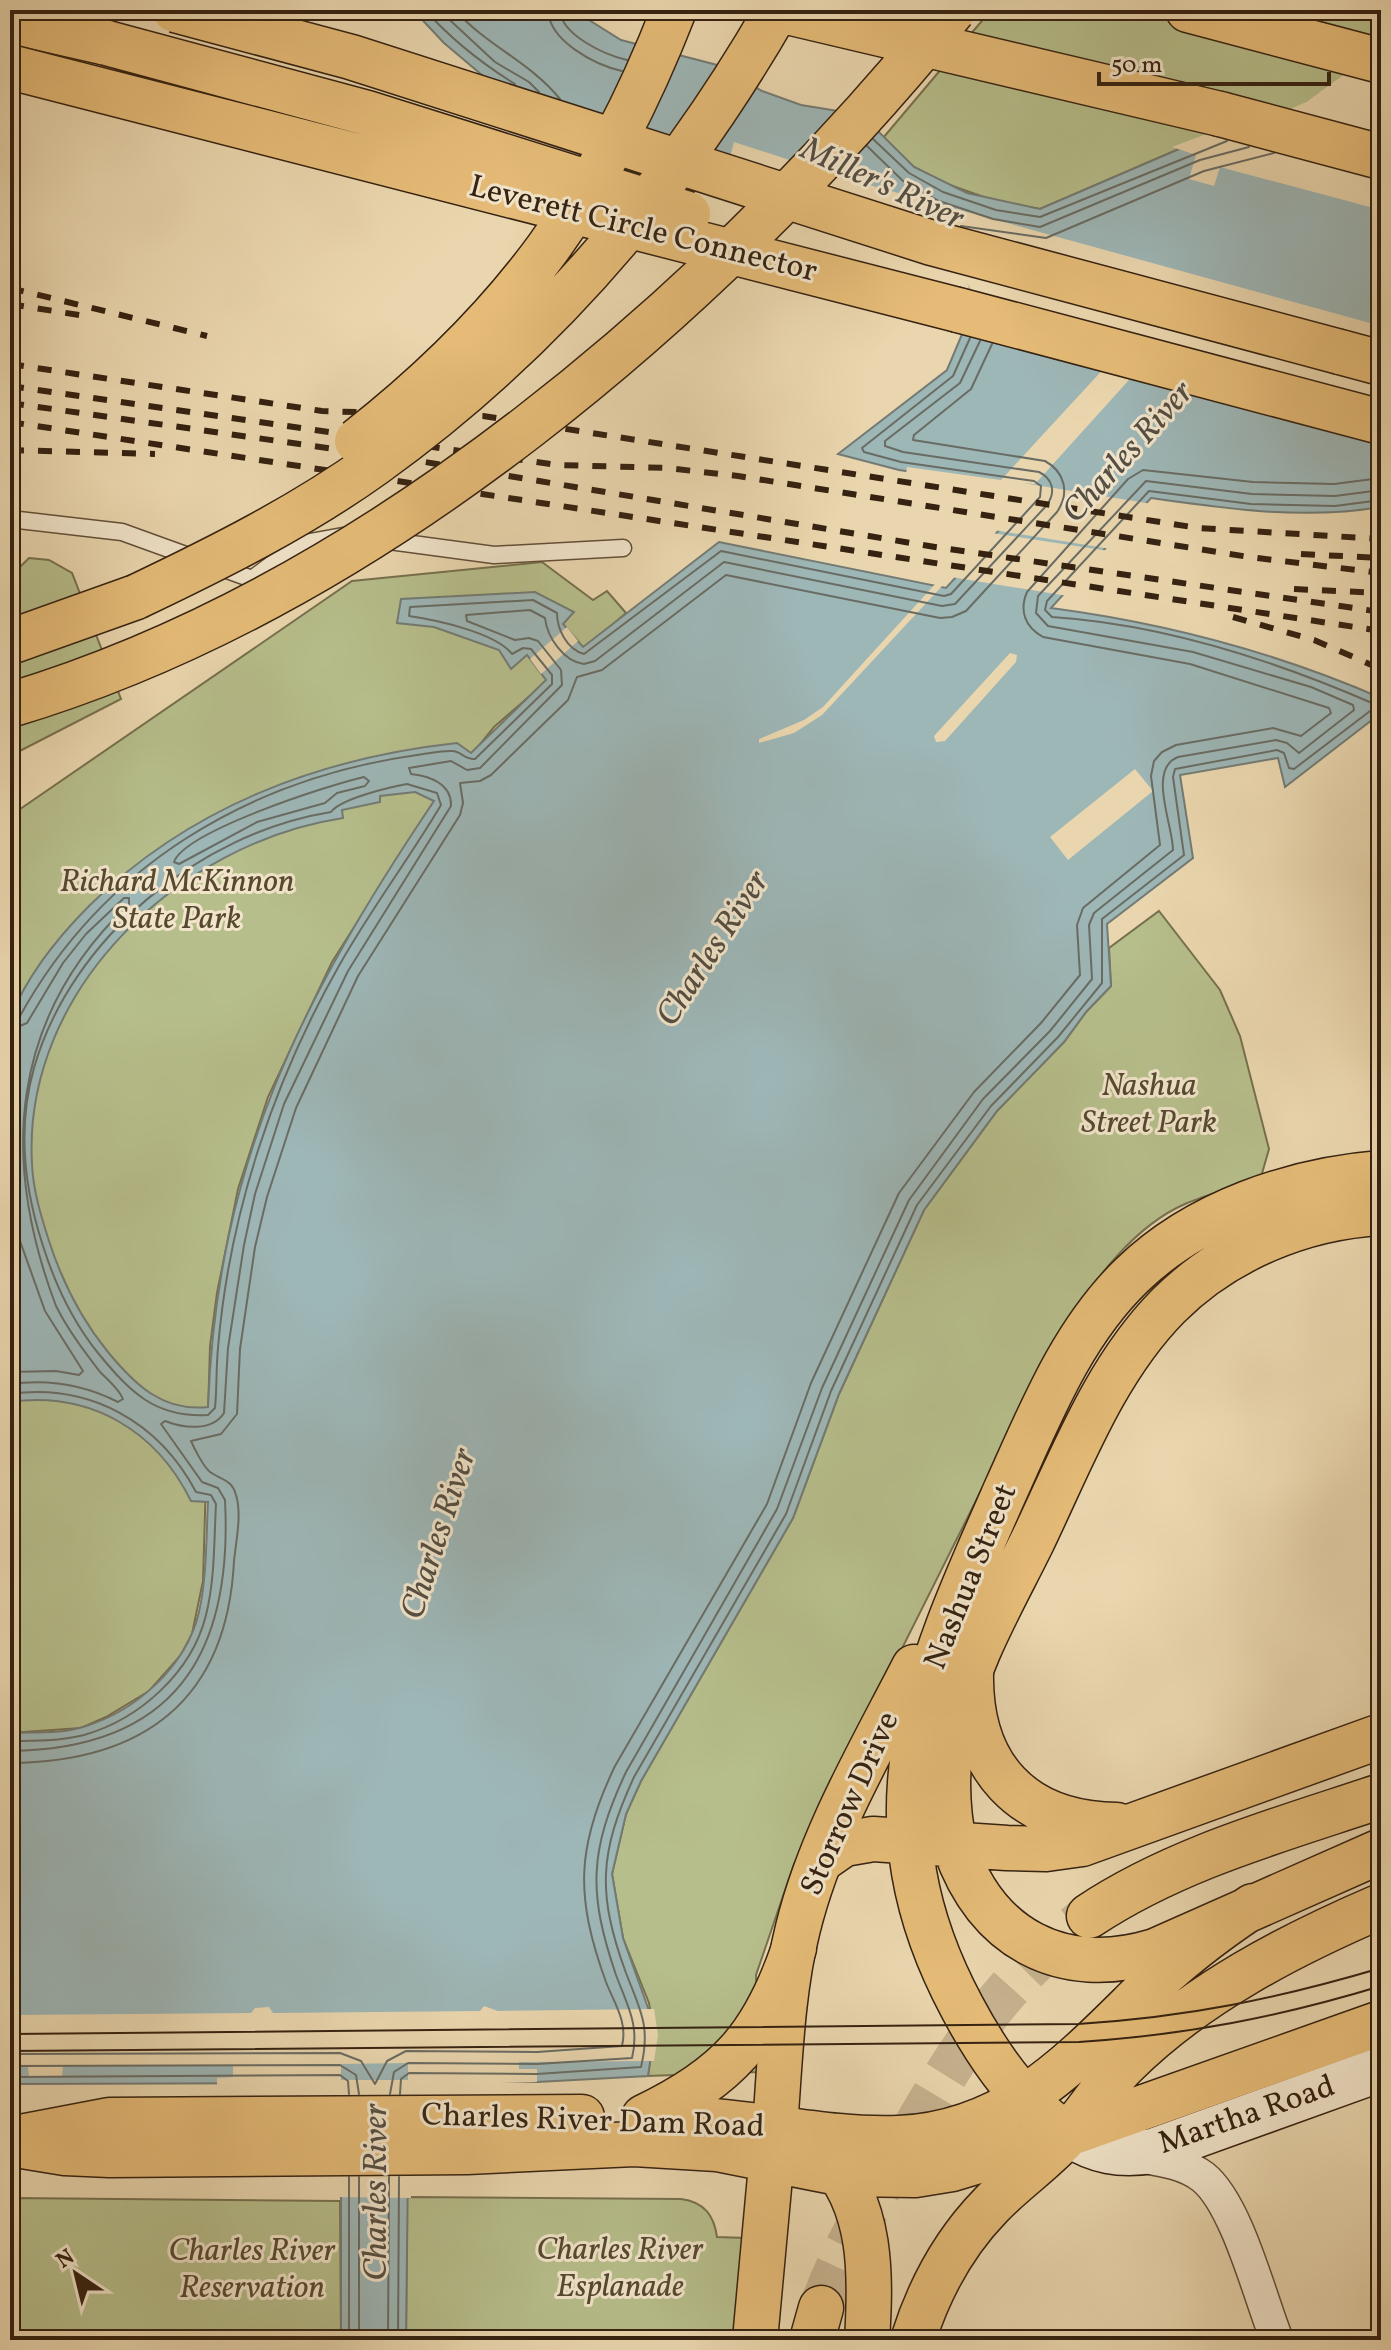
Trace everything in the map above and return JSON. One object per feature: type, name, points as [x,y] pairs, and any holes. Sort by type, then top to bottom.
[{"type":"main road","name":"Leverett Circle Connector","points":[[175,10],[351,57],[932,243],[1381,363]]},
{"type":"main road","points":[[136,597],[252,510],[312,474],[385,418],[498,311],[550,247],[586,195],[621,133],[674,10]]},
{"type":"main road","points":[[10,642],[136,597],[282,523],[373,465],[509,354],[633,222],[707,124],[778,10],[1220,114],[1381,157]]},
{"type":"main road","points":[[926,10],[1220,114]]},
{"type":"main road","points":[[10,713],[228,617],[310,572],[451,482],[539,417],[625,347],[751,232],[867,110],[953,10]]},
{"type":"main road","points":[[1188,10],[1381,61]]},
{"type":"main road","points":[[10,21],[303,95],[439,134],[883,277],[958,310]]},
{"type":"main road","name":"Leverett Circle Connector","points":[[10,67],[1381,422]]},
{"type":"main road","points":[[10,705],[116,668]]},
{"type":"main road","name":"Nashua Street","points":[[1068,2134],[1025,2098],[980,2038],[942,1967],[916,1892],[908,1842],[908,1790],[917,1724],[943,1639],[1061,1371],[1093,1320],[1133,1274],[1158,1252],[1239,1207],[1299,1187],[1381,1173]]},
{"type":"main road","name":"Nashua Street","points":[[1253,1906],[1177,1942],[1131,1958],[1072,1959],[1036,1947],[1006,1927],[969,1881],[955,1847],[948,1805],[949,1754],[971,1672],[1103,1395],[1134,1344],[1153,1322],[1212,1270],[1257,1244],[1314,1223],[1381,1213]]},
{"type":"main road","name":"Storrow Drive","points":[[755,2340],[794,1948],[821,1860],[851,1790],[927,1642],[970,1572]]},
{"type":"main road","points":[[971,1672],[970,1708],[977,1737],[991,1765],[1023,1797],[1053,1815],[1086,1824],[1116,1825],[1162,1817]]},
{"type":"main road","points":[[821,1860],[844,1844],[873,1839],[955,1847],[1046,1849],[1070,1846],[1112,1836],[1381,1736]]},
{"type":"main road","points":[[1089,1916],[1127,1893],[1180,1868],[1381,1794]]},
{"type":"main road","points":[[1253,1906],[1381,1851]]},
{"type":"main road","name":"Charles River Dam Road","points":[[10,2142],[109,2120],[292,2136],[458,2134],[717,2149],[918,2137],[966,2126],[1025,2098],[1083,2055],[1178,1961],[1253,1906]]},
{"type":"main road","points":[[913,2340],[936,2281],[970,2229],[991,2205],[1068,2134],[1107,2084],[1143,2047],[1193,2009],[1288,1953],[1381,1908]]},
{"type":"main road","points":[[644,2117],[691,2094],[735,2058],[769,2006],[794,1948]]},
{"type":"main road","points":[[840,2174],[877,2176],[929,2173],[1068,2134],[1381,2023]]},
{"type":"main road","name":"Martha Road","points":[[1068,2134],[1101,2151],[1131,2154],[1173,2145],[1381,2069]]},
{"type":"main road","name":"Charles River Dam Road","points":[[458,2134],[644,2117],[773,2144]]},
{"type":"main road","points":[[773,2144],[819,2150],[840,2174],[859,2215],[869,2261],[867,2340]]},
{"type":"street","points":[[1131,2154],[1184,2166],[1202,2176],[1221,2197],[1277,2340]]},
{"type":"lane","points":[[10,519],[122,532],[252,579],[299,544],[337,535],[494,555],[623,548]]},
{"type":"green space","points":[[991,10],[1381,10],[1381,52],[1308,106],[1193,143],[1040,209],[998,202],[947,184],[914,167],[883,138]]},
{"type":"green space","points":[[29,558],[49,560],[72,573],[121,699],[10,756],[10,562],[19,568]]},
{"type":"green space","name":"Richard McKinnon State Park","points":[[542,562],[593,600],[607,591],[626,613],[494,727],[434,801],[332,962],[268,1097],[238,1189],[217,1293],[210,1346],[203,1581],[192,1634],[181,1655],[149,1691],[106,1717],[81,1728],[10,1733],[10,816],[352,581]]},
{"type":"green space","name":"Nashua Street Park","points":[[1159,911],[1220,990],[1240,1036],[1269,1149],[1261,1177],[1185,1204],[1149,1226],[1102,1273],[1064,1325],[794,1864],[756,1975],[759,2072],[648,2076],[654,2035],[649,2003],[623,1938],[612,1874],[626,1814],[641,1781],[793,1518],[839,1394],[924,1210],[997,1111],[1064,1042],[1086,1012],[1111,986],[1109,948]]},
{"type":"green space","name":"Charles River Esplanade","points":[[407,2197],[681,2199],[696,2203],[710,2216],[717,2237],[747,2238],[737,2340],[406,2340]]},
{"type":"green space","name":"Charles River Reservation","points":[[10,2198],[340,2201],[341,2340],[10,2340]]},
{"type":"water","points":[[413,10],[573,10],[621,40],[721,66],[762,91],[801,105],[838,111],[873,126],[914,167],[967,193],[1040,209],[1193,143],[1287,116],[1381,52],[1381,507],[1295,513],[1151,498],[1051,608],[1178,631],[1260,653],[1381,698],[1381,713],[1285,787],[1278,758],[1180,775],[1193,858],[1107,924],[1111,986],[1086,1012],[1064,1042],[997,1111],[924,1210],[839,1394],[793,1518],[641,1781],[626,1814],[612,1874],[623,1938],[652,2019],[654,2035],[648,2076],[537,2082],[409,2081],[406,2340],[341,2340],[341,2083],[10,2084],[10,1733],[65,1731],[103,1720],[140,1698],[171,1668],[183,1651],[199,1612],[205,1571],[208,1502],[191,1501],[159,1454],[117,1421],[67,1403],[39,1400],[10,1402],[10,1335],[14,1322],[10,1297],[10,1019],[34,973],[66,930],[129,871],[170,840],[259,793],[307,775],[406,750],[457,743],[471,753],[546,680],[527,655],[511,669],[499,650],[434,627],[397,623],[401,599],[535,592],[574,612],[563,624],[583,647],[719,542],[946,588],[1036,490],[899,470],[838,454],[947,370],[976,301],[962,269],[669,176],[612,167],[572,151],[444,43]],"holes":[[[415,792],[434,801],[344,945],[306,1015],[274,1087],[248,1160],[228,1237],[215,1319],[208,1407],[177,1405],[151,1394],[118,1364],[81,1313],[66,1285],[46,1232],[32,1164],[36,1100],[53,1040],[83,985],[122,935],[170,893],[224,858],[282,833],[343,818],[342,810],[380,802],[380,796]]]},
{"type":"pier","points":[[1381,48],[1381,210],[1220,167],[1214,186],[1189,179],[1196,155],[1172,147],[1217,130],[1267,120],[1306,102]]},
{"type":"pier","points":[[734,142],[851,180],[1381,326],[1381,433],[972,300],[971,290],[960,272],[724,180]]},
{"type":"pier","points":[[1108,364],[1138,370],[1035,484],[1023,483],[1152,504],[1111,549],[994,530],[1029,493],[906,475],[907,467],[1001,480]]},
{"type":"pier","points":[[992,533],[1109,551],[1068,596],[951,577]]},
{"type":"pier","points":[[937,582],[944,584],[822,715],[794,733],[759,743],[759,739],[804,720],[823,707]]},
{"type":"pier","points":[[567,627],[578,641],[541,674],[530,659]]},
{"type":"pier","points":[[1010,653],[1017,655],[1016,662],[945,741],[936,742],[934,736]]},
{"type":"pier","points":[[1135,769],[1153,791],[1068,860],[1050,837]]},
{"type":"pier","points":[[484,2006],[498,2011],[654,2009],[658,2035],[654,2061],[519,2062],[519,2069],[537,2069],[537,2082],[412,2085],[411,2198],[336,2197],[337,2087],[217,2085],[217,2078],[233,2077],[233,2065],[63,2066],[62,2077],[29,2077],[28,2067],[10,2067],[10,2015],[251,2013],[255,2008],[269,2007],[273,2013],[480,2011]],"holes":[[[408,2063],[408,2080],[341,2080],[341,2064]]]},
{"type":"tunnel","points":[[821,2308],[856,2230],[959,2055],[1002,1996],[1056,1942],[1089,1916]]},
{"type":"tram line","points":[[10,2034],[1078,2024],[1157,2017],[1231,2005],[1381,1968]]},
{"type":"tram line","points":[[10,2051],[1079,2042],[1157,2035],[1232,2023],[1381,1986]]},
{"type":"railway","points":[[10,288],[207,336]]},
{"type":"railway","points":[[10,304],[85,316]]},
{"type":"railway","points":[[10,364],[322,411],[483,416],[1198,528],[1381,539]]},
{"type":"railway","points":[[10,386],[557,465],[667,468],[738,476],[1249,557],[1381,573]]},
{"type":"railway","points":[[10,403],[419,461],[935,547],[1381,612]]},
{"type":"railway","points":[[10,422],[1381,631]]},
{"type":"railway","points":[[10,450],[155,454]]},
{"type":"railway","points":[[1301,554],[1381,558]]},
{"type":"railway","points":[[1294,589],[1381,593]]},
{"type":"railway","points":[[1233,617],[1314,640],[1381,669]]},
{"type":"water label","name":"Miller's River","points":[[882,185]]},
{"type":"water label","name":"Charles River","points":[[1129,453]]},
{"type":"water label","name":"Charles River","points":[[714,949]]},
{"type":"water label","name":"Charles River","points":[[440,1534]]},
{"type":"water label","name":"Charles River","points":[[377,2192]]}]
